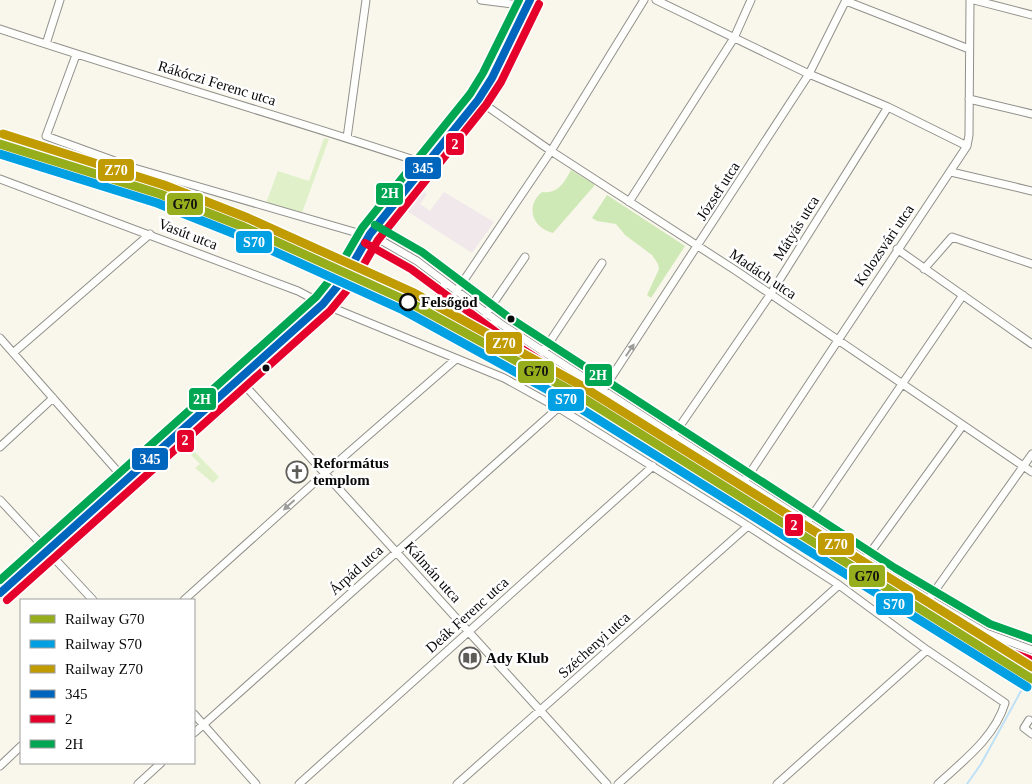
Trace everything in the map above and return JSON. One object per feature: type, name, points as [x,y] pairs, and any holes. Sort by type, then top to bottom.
[{"type":"street","points":[[46,44],[60,0]]},
{"type":"street","points":[[347,138],[366,0]]},
{"type":"street","points":[[0,593],[323,304],[347,273],[369,235],[478,100],[492,78],[529,3],[481,0]]},
{"type":"street","points":[[456,292],[551,151],[644,0]]},
{"type":"street","points":[[656,0],[809,74],[888,107],[966,146]]},
{"type":"street","points":[[629,202],[734,38],[752,0]]},
{"type":"street","points":[[846,0],[969,49]]},
{"type":"street","name":"József utca","points":[[603,390],[809,74],[846,0]]},
{"type":"street","name":"Kolozsvári utca","points":[[744,482],[897,249],[951,172],[966,146],[969,135],[970,0]]},
{"type":"street","points":[[974,0],[1032,15]]},
{"type":"street","name":"Rákóczi Ferenc utca","points":[[0,29],[76,55],[426,164]]},
{"type":"street","points":[[76,55],[46,136],[134,168],[369,235],[417,261],[497,322],[865,560],[986,633],[1032,650]]},
{"type":"street","points":[[969,99],[1032,114]]},
{"type":"street","name":"Madách utca","points":[[478,100],[551,151],[902,383],[1032,472]]},
{"type":"street","name":"Mátyás utca","points":[[673,436],[770,295],[888,107]]},
{"type":"street","points":[[951,172],[1032,191]]},
{"type":"street","name":"Vasút utca","points":[[0,179],[298,291],[323,304],[504,378],[654,466],[748,526],[839,585],[927,650],[1005,703],[1002,712],[980,746],[938,784]]},
{"type":"street","points":[[13,353],[150,234]]},
{"type":"street","points":[[924,269],[952,237],[1032,264]]},
{"type":"street","points":[[897,249],[1032,344]]},
{"type":"street","points":[[486,314],[525,257]]},
{"type":"street","points":[[543,352],[602,263]]},
{"type":"street","points":[[445,283],[440,294],[440,300],[466,316],[474,326],[480,330],[497,322]]},
{"type":"street","points":[[807,523],[963,295]]},
{"type":"street","points":[[0,338],[126,480]]},
{"type":"street","points":[[185,599],[325,473],[456,359]]},
{"type":"street","name":"Kálmán utca","points":[[239,379],[607,784]]},
{"type":"street","points":[[0,447],[53,398]]},
{"type":"street","name":"Árpád utca","points":[[195,732],[558,408]]},
{"type":"street","points":[[865,560],[963,424]]},
{"type":"street","points":[[929,599],[1032,454]]},
{"type":"street","name":"Deák Ferenc utca","points":[[299,784],[654,466]]},
{"type":"street","points":[[0,500],[92,599]]},
{"type":"street","name":"Széchenyi utca","points":[[457,784],[748,526]]},
{"type":"street","points":[[618,784],[839,585]]},
{"type":"street","points":[[777,784],[927,650]]},
{"type":"street","points":[[195,715],[256,784]]},
{"type":"street","points":[[1028,720],[1024,728],[1032,734]]},
{"type":"street","points":[[0,766],[20,747]]},
{"type":"street","points":[[138,784],[160,764]]},
{"type":"shaded area","points":[[415,186],[427,194],[420,204],[430,211],[444,192],[494,222],[472,253],[399,206]]},
{"type":"green space","points":[[324,138],[329,139],[302,213],[266,203],[278,171],[309,181]]},
{"type":"green space","points":[[571,170],[594,184],[594,186],[553,233],[536,222],[532,210],[542,192],[552,191],[560,187]]},
{"type":"green space","points":[[607,195],[685,246],[651,298],[647,295],[659,269],[652,255],[625,235],[616,224],[597,221],[592,218]]},
{"type":"green space","points":[[195,452],[219,477],[213,483],[195,468],[200,464],[191,455]]},
{"type":"waterway","points":[[967,784],[981,764],[1032,671]]},
{"type":"rail line","name":"Z70","points":[[3,134],[164,185],[248,218],[412,292],[580,385],[1032,667]]},
{"type":"rail line","name":"G70","points":[[0,144],[160,194],[244,227],[407,301],[575,393],[1032,679]]},
{"type":"rail line","name":"S70","points":[[0,154],[157,203],[240,236],[403,310],[570,402],[1027,687]]},
{"type":"transit line","name":"2H","points":[[0,580],[316,297],[337,271],[362,228],[470,94],[483,73],[519,0]]},
{"type":"transit line","name":"345","points":[[0,593],[323,304],[345,277],[370,234],[478,100],[492,78],[530,0]]},
{"type":"transit line","name":"2","points":[[7,600],[330,311],[353,283],[378,240],[486,105],[501,82],[539,4]]},
{"type":"transit line","name":"2H","points":[[375,225],[422,252],[507,316],[895,568],[990,624],[1032,639]]},
{"type":"transit line","name":"2","points":[[365,243],[411,269],[496,332],[885,584],[982,642],[1029,659]]},
{"type":"place","name":"Felsőgöd","points":[[408,302]]},
{"type":"place","name":"Református templom","points":[[297,472]]},
{"type":"place","name":"Ady Klub","points":[[470,658]]}]
